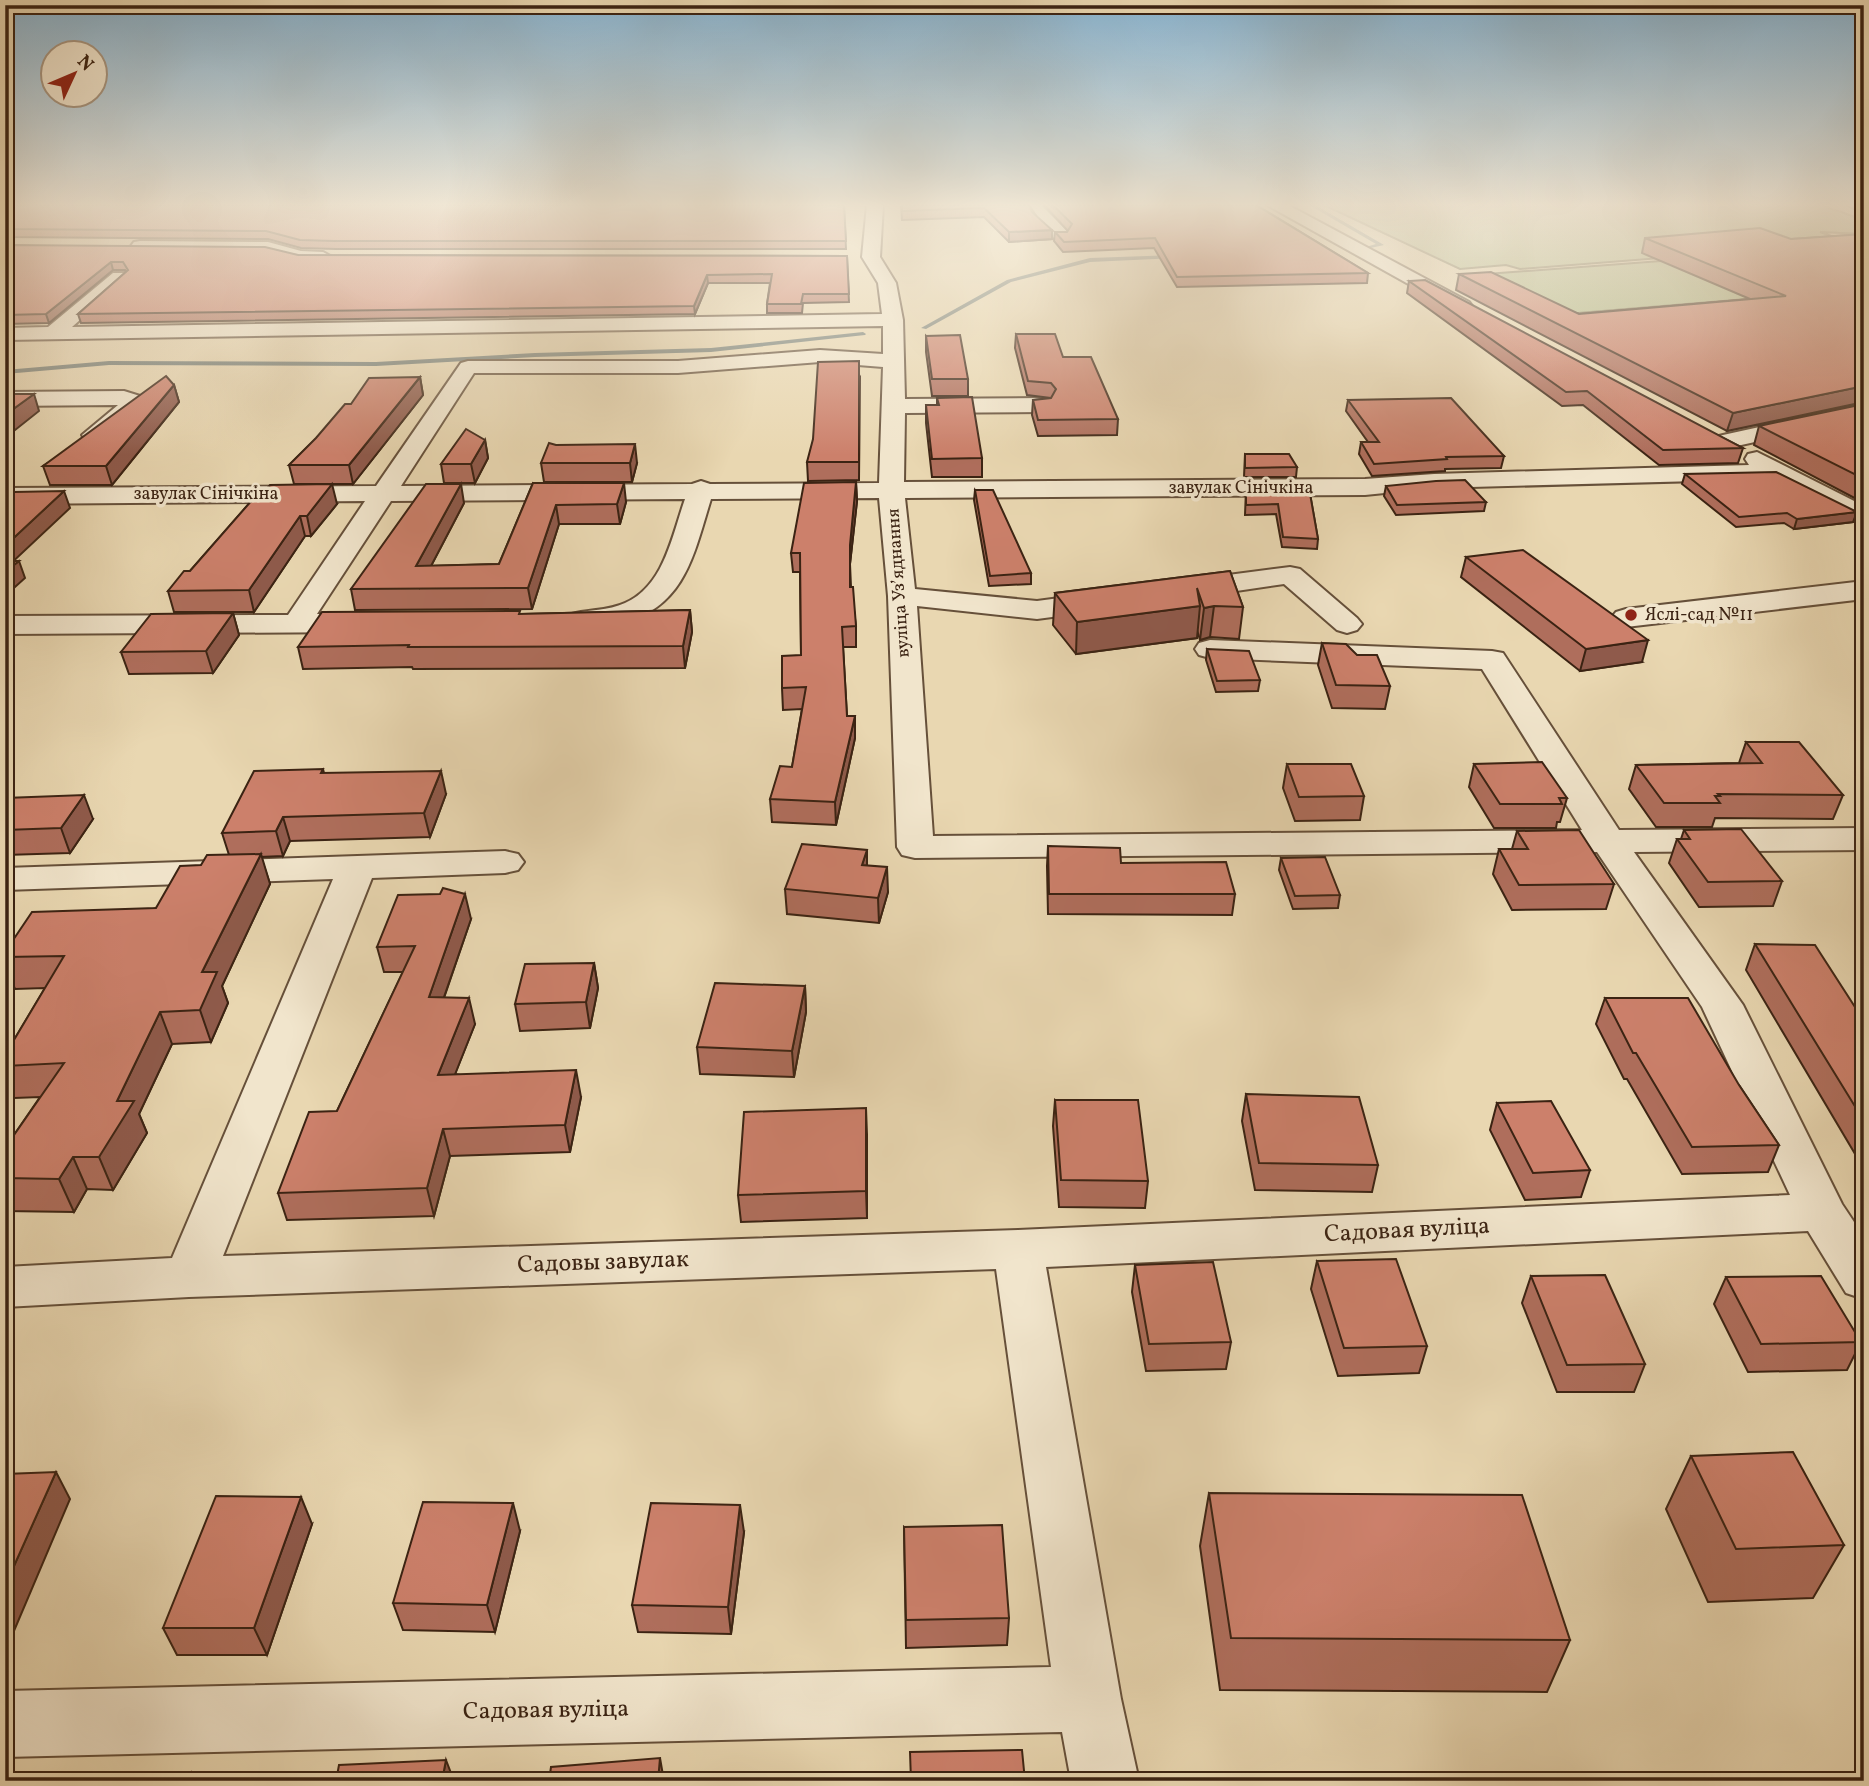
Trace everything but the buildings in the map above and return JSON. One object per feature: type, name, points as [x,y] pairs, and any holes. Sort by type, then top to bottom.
[{"type":"street","points":[[54,333],[106,288]]},
{"type":"street","name":"вуліца Узʼяднання","points":[[888,288],[893,320],[894,360],[891,490],[902,596],[915,847],[1608,842]]},
{"type":"street","points":[[1430,288],[1483,317]]},
{"type":"street","points":[[5,334],[893,320]]},
{"type":"street","points":[[296,624],[468,367],[678,367],[820,356],[894,360]]},
{"type":"street","points":[[5,399],[124,397],[132,401],[129,407],[78,447]]},
{"type":"street","points":[[894,406],[1042,405]]},
{"type":"street","points":[[1723,442],[1864,411]]},
{"type":"street","points":[[1699,429],[1864,516]]},
{"type":"street","points":[[12,496],[48,471]]},
{"type":"street","name":"завулак Сінічкіна","points":[[12,496],[701,489],[1365,487],[1434,481],[1780,471]]},
{"type":"street","points":[[562,620],[624,616],[647,605],[666,586],[701,489]]},
{"type":"street","points":[[902,596],[1037,610],[1290,575],[1347,624]]},
{"type":"street","points":[[1626,618],[1864,590]]},
{"type":"street","points":[[5,625],[394,622]]},
{"type":"street","points":[[1210,649],[1493,660],[1608,842],[1722,1005],[1822,1212],[1864,1279]]},
{"type":"street","points":[[1608,842],[1864,839]]},
{"type":"street","points":[[5,879],[505,862]]},
{"type":"street","points":[[189,1278],[357,867]]},
{"type":"street","name":"Садовая вуліца","points":[[1018,1249],[1822,1212]]},
{"type":"street","points":[[1018,1249],[1088,1699],[1105,1781]]},
{"type":"street","name":"Садовы завулак","points":[[5,1287],[1018,1249]]},
{"type":"street","name":"Садовая вуліца","points":[[5,1724],[1088,1699]]},
{"type":"green space","points":[[1500,288],[1856,290],[1554,315]]},
{"type":"waterway","points":[[924,328],[996,288]]},
{"type":"waterway","points":[[5,372],[109,363],[376,364],[535,355],[711,350],[863,334]]},
{"type":"place","name":"Яслі-сад №11","points":[[1631,615]]}]
